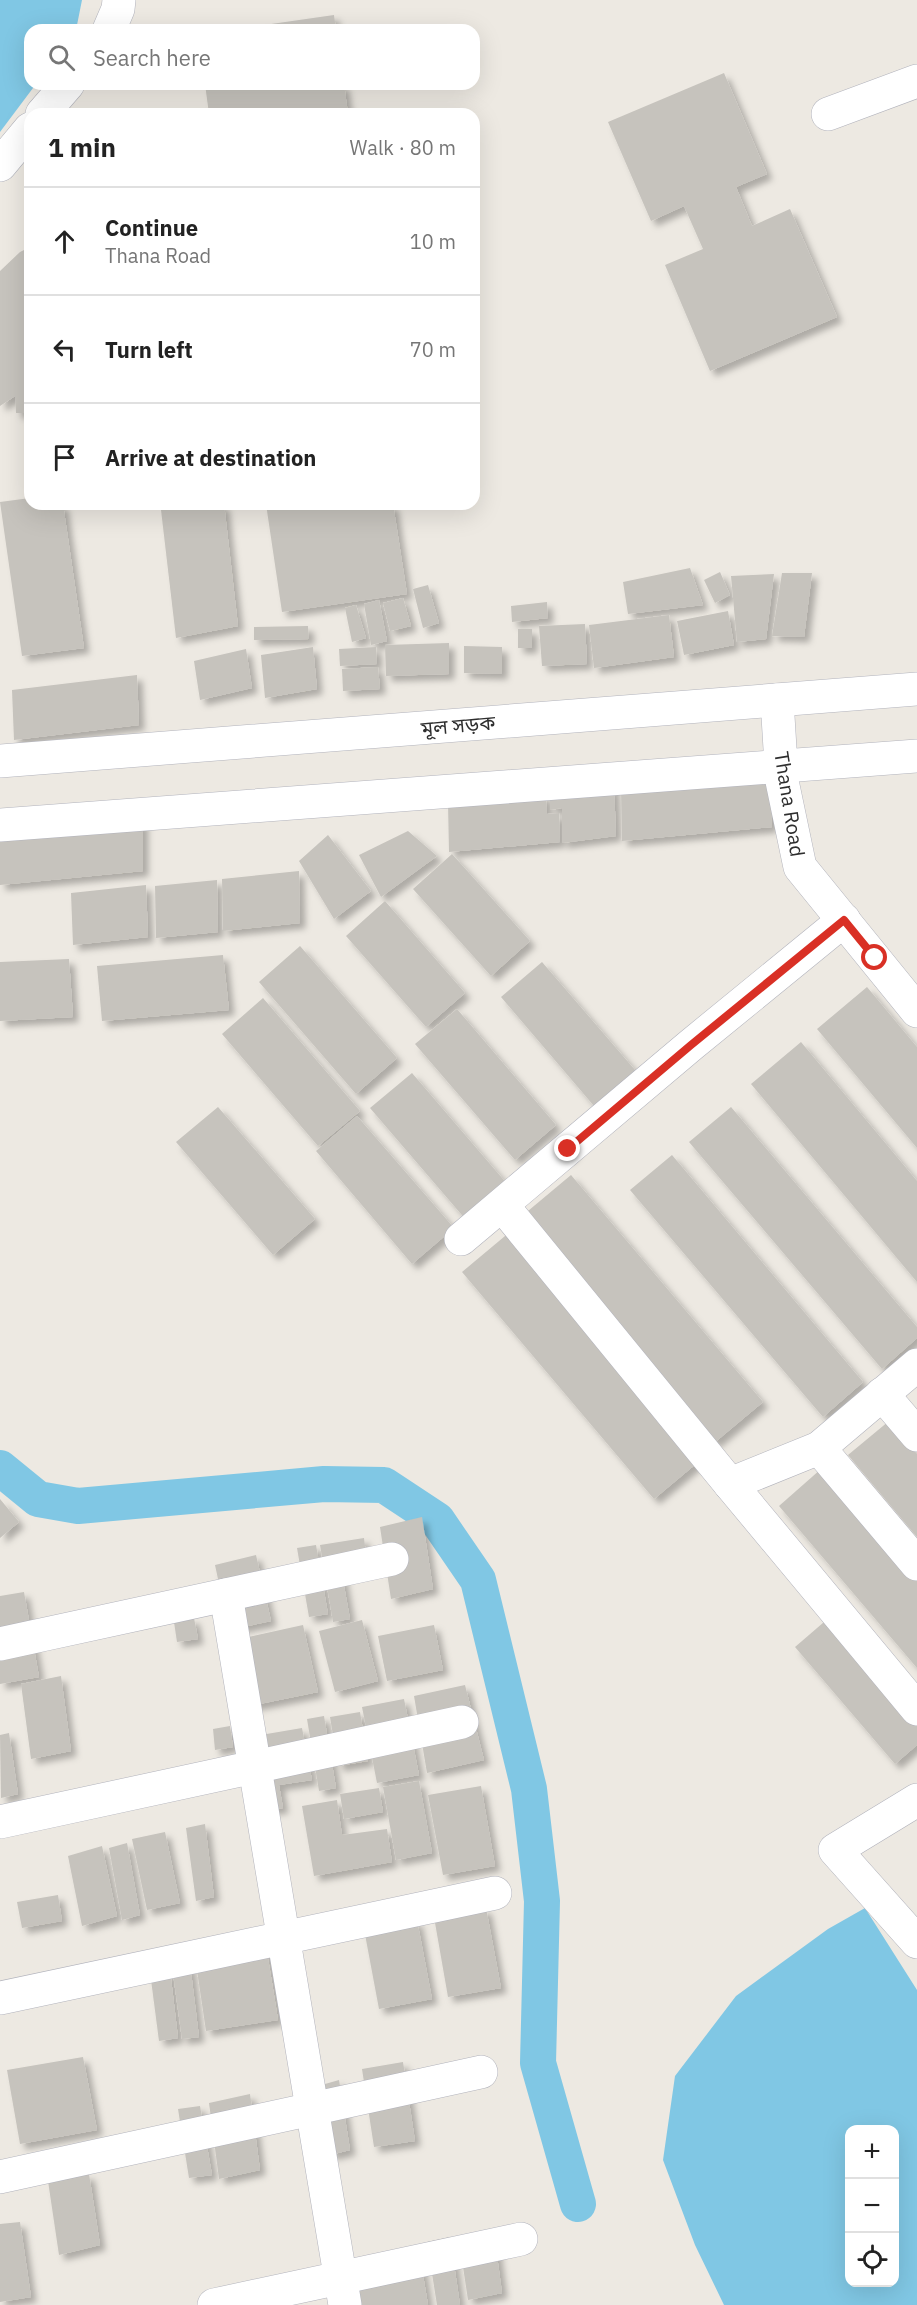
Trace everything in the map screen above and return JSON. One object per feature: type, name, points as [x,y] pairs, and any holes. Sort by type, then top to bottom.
[{"type":"street","points":[[112,24],[119,0]]},
{"type":"street","points":[[828,114],[917,81]]},
{"type":"street","points":[[47,108],[63,90]]},
{"type":"street","points":[[0,165],[24,136]]},
{"type":"street","name":"মূল সড়ক","points":[[0,761],[917,689]]},
{"type":"street","name":"Thana Road","points":[[777,700],[782,781],[800,867],[917,1011]]},
{"type":"street","points":[[0,825],[917,756]]},
{"type":"street","points":[[461,1239],[691,1045],[844,920]]},
{"type":"street","points":[[502,1205],[730,1485],[917,1709]]},
{"type":"street","points":[[730,1485],[819,1448],[917,1365]]},
{"type":"street","points":[[882,1394],[917,1435]]},
{"type":"street","points":[[819,1448],[917,1564]]},
{"type":"street","points":[[0,1644],[392,1558]]},
{"type":"street","points":[[226,1595],[343,2291]]},
{"type":"street","points":[[0,1822],[462,1722]]},
{"type":"street","points":[[917,1800],[835,1850],[917,1942]]},
{"type":"street","points":[[0,1998],[495,1893]]},
{"type":"street","points":[[0,2177],[481,2072]]},
{"type":"street","points":[[214,2305],[343,2291],[521,2239]]},
{"type":"water","points":[[0,0],[82,0],[77,24],[24,24],[24,90],[32,90],[0,132]]},
{"type":"water","points":[[865,1908],[917,1990],[917,2305],[724,2305],[695,2245],[663,2160],[675,2076],[736,1996],[828,1929]]},
{"type":"building","points":[[334,15],[335,24],[271,24]]},
{"type":"building","points":[[724,73],[767,174],[736,187],[752,226],[790,209],[837,317],[710,371],[665,265],[703,249],[684,206],[651,221],[608,122]]},
{"type":"building","points":[[206,90],[345,90],[347,108],[208,108]]},
{"type":"building","points":[[24,250],[24,413],[16,413],[15,396],[0,406],[0,271]]},
{"type":"building","points":[[24,499],[24,510],[64,510],[84,648],[22,656],[0,502]]},
{"type":"building","points":[[161,510],[225,510],[238,626],[176,638]]},
{"type":"building","points":[[267,510],[394,510],[407,594],[282,612]]},
{"type":"building","points":[[690,568],[703,605],[628,614],[623,582]]},
{"type":"building","points":[[720,572],[730,595],[715,603],[704,580]]},
{"type":"building","points":[[782,573],[812,573],[804,637],[772,636]]},
{"type":"building","points":[[774,574],[766,639],[737,642],[731,576]]},
{"type":"building","points":[[428,585],[439,623],[423,628],[413,589]]},
{"type":"building","points":[[403,598],[411,626],[390,631],[383,603]]},
{"type":"building","points":[[379,600],[387,641],[371,645],[364,604]]},
{"type":"building","points":[[547,602],[548,618],[512,622],[511,606]]},
{"type":"building","points":[[356,605],[366,638],[352,642],[345,608]]},
{"type":"building","points":[[728,611],[734,645],[684,655],[677,621]]},
{"type":"building","points":[[669,615],[674,657],[594,668],[589,625]]},
{"type":"building","points":[[585,624],[587,664],[542,666],[539,626]]},
{"type":"building","points":[[308,626],[309,639],[254,640],[254,627]]},
{"type":"building","points":[[518,629],[532,629],[532,648],[518,648]]},
{"type":"building","points":[[449,643],[449,674],[386,676],[385,645]]},
{"type":"building","points":[[464,646],[502,647],[502,674],[464,673]]},
{"type":"building","points":[[313,647],[317,689],[265,698],[261,655]]},
{"type":"building","points":[[376,647],[377,664],[340,666],[339,649]]},
{"type":"building","points":[[246,649],[252,688],[200,700],[194,661]]},
{"type":"building","points":[[378,667],[380,689],[343,691],[342,669]]},
{"type":"building","points":[[137,675],[139,725],[14,740],[12,690]]},
{"type":"building","points":[[771,775],[772,827],[622,841],[621,789]]},
{"type":"building","points":[[614,785],[616,836],[562,843],[562,808],[550,810],[550,792]]},
{"type":"building","points":[[546,794],[547,814],[559,813],[560,842],[449,852],[448,803]]},
{"type":"building","points":[[143,819],[143,871],[0,885],[0,835]]},
{"type":"building","points":[[408,831],[437,856],[381,897],[359,855]]},
{"type":"building","points":[[328,835],[371,891],[334,919],[299,861]]},
{"type":"building","points":[[452,854],[530,941],[491,976],[413,889]]},
{"type":"building","points":[[299,871],[300,923],[223,931],[222,879]]},
{"type":"building","points":[[217,880],[218,932],[156,938],[155,886]]},
{"type":"building","points":[[146,885],[148,937],[73,945],[71,893]]},
{"type":"building","points":[[385,901],[465,993],[426,1027],[346,936]]},
{"type":"building","points":[[300,946],[397,1058],[356,1094],[259,982]]},
{"type":"building","points":[[223,955],[229,1010],[102,1021],[97,966]]},
{"type":"building","points":[[69,959],[73,1017],[0,1021],[0,962]]},
{"type":"building","points":[[542,962],[641,1077],[600,1113],[501,997]]},
{"type":"building","points":[[867,987],[917,1047],[917,1148],[817,1029]]},
{"type":"building","points":[[263,998],[360,1111],[318,1146],[222,1034]]},
{"type":"building","points":[[457,1009],[556,1125],[515,1160],[415,1044]]},
{"type":"building","points":[[801,1042],[917,1181],[917,1282],[751,1084]]},
{"type":"building","points":[[412,1073],[508,1185],[467,1221],[370,1108]]},
{"type":"building","points":[[218,1107],[315,1219],[273,1255],[176,1142]]},
{"type":"building","points":[[731,1107],[917,1327],[917,1338],[882,1369],[689,1142]]},
{"type":"building","points":[[357,1116],[454,1228],[412,1264],[316,1151]]},
{"type":"building","points":[[672,1155],[863,1382],[823,1417],[630,1190]]},
{"type":"building","points":[[571,1175],[763,1402],[714,1443],[522,1216]]},
{"type":"building","points":[[511,1231],[703,1458],[654,1499],[462,1272]]},
{"type":"building","points":[[889,1421],[917,1454],[917,1537],[848,1455]]},
{"type":"building","points":[[821,1469],[917,1581],[917,1668],[779,1506]]},
{"type":"building","points":[[0,1499],[19,1522],[0,1538]]},
{"type":"building","points":[[422,1517],[433,1589],[391,1599],[380,1527]]},
{"type":"building","points":[[364,1538],[366,1554],[339,1558],[350,1619],[333,1622],[320,1545]]},
{"type":"building","points":[[316,1545],[328,1614],[309,1617],[297,1548]]},
{"type":"building","points":[[256,1555],[271,1621],[229,1630],[215,1565]]},
{"type":"building","points":[[24,1592],[39,1677],[0,1684],[0,1596]]},
{"type":"building","points":[[838,1610],[917,1702],[917,1745],[895,1764],[795,1647]]},
{"type":"building","points":[[194,1618],[198,1639],[177,1642],[174,1622]]},
{"type":"building","points":[[362,1620],[378,1681],[335,1692],[319,1631]]},
{"type":"building","points":[[303,1625],[318,1692],[245,1707],[230,1641]]},
{"type":"building","points":[[434,1625],[443,1670],[387,1681],[378,1636]]},
{"type":"building","points":[[61,1676],[71,1751],[31,1759],[21,1684]]},
{"type":"building","points":[[465,1685],[484,1760],[427,1773],[414,1696]]},
{"type":"building","points":[[404,1699],[419,1775],[377,1783],[362,1707]]},
{"type":"building","points":[[360,1712],[368,1761],[338,1766],[330,1717]]},
{"type":"building","points":[[324,1716],[336,1788],[319,1791],[307,1719]]},
{"type":"building","points":[[230,1726],[233,1747],[215,1750],[213,1729]]},
{"type":"building","points":[[302,1728],[312,1780],[279,1785],[283,1808],[260,1811],[243,1738]]},
{"type":"building","points":[[9,1733],[18,1794],[1,1798],[0,1735]]},
{"type":"building","points":[[419,1781],[432,1853],[396,1860],[383,1787]]},
{"type":"building","points":[[481,1786],[495,1866],[443,1875],[428,1795]]},
{"type":"building","points":[[379,1788],[383,1812],[344,1819],[340,1794]]},
{"type":"building","points":[[337,1800],[342,1835],[387,1829],[392,1862],[314,1876],[302,1806]]},
{"type":"building","points":[[205,1824],[214,1897],[196,1901],[186,1828]]},
{"type":"building","points":[[165,1832],[180,1903],[147,1910],[132,1839]]},
{"type":"building","points":[[127,1843],[140,1915],[122,1920],[109,1848]]},
{"type":"building","points":[[102,1846],[117,1916],[82,1926],[68,1856]]},
{"type":"building","points":[[58,1895],[62,1921],[22,1928],[17,1902]]},
{"type":"building","points":[[486,1908],[501,1988],[448,1997],[434,1917]]},
{"type":"building","points":[[417,1920],[432,1999],[379,2009],[364,1929]]},
{"type":"building","points":[[266,1946],[278,2020],[206,2031],[195,1957]]},
{"type":"building","points":[[190,1964],[199,2037],[182,2039],[172,1966]]},
{"type":"building","points":[[170,1970],[178,2038],[159,2041],[150,1972]]},
{"type":"building","points":[[83,2057],[97,2130],[20,2144],[7,2070]]},
{"type":"building","points":[[403,2062],[415,2141],[374,2147],[362,2069]]},
{"type":"building","points":[[339,2080],[350,2150],[330,2155],[318,2086]]},
{"type":"building","points":[[250,2094],[260,2170],[219,2179],[209,2103]]},
{"type":"building","points":[[200,2106],[212,2175],[189,2178],[178,2109]]},
{"type":"building","points":[[89,2174],[100,2245],[59,2255],[48,2181]]},
{"type":"building","points":[[20,2222],[31,2297],[0,2302],[0,2224]]},
{"type":"building","points":[[494,2233],[502,2293],[468,2300],[459,2240]]},
{"type":"building","points":[[450,2237],[460,2305],[437,2305],[427,2242]]},
{"type":"building","points":[[419,2251],[428,2305],[361,2305],[353,2262]]},
{"type":"waterway","points":[[0,1468],[38,1499],[78,1506],[324,1484],[384,1485],[437,1520],[478,1580],[529,1789],[542,1901],[538,2063],[578,2204]]},
{"type":"route","points":[[568,1149],[844,920],[875,958]]}]
